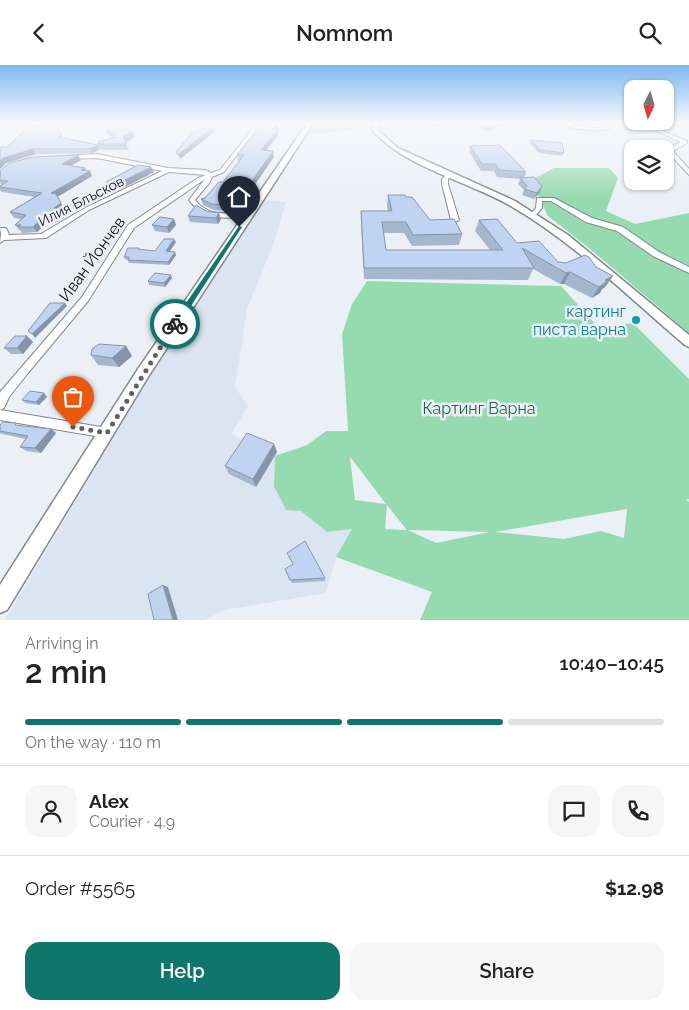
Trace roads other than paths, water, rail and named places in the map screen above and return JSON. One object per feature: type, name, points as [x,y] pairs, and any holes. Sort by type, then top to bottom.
[{"type":"street","points":[[240,148],[222,171],[210,176],[192,200],[204,212],[218,215],[248,214]]},
{"type":"street","points":[[0,603],[143,373],[293,148]]},
{"type":"street","points":[[396,148],[409,156],[488,191],[533,215],[585,253],[689,342]]},
{"type":"street","points":[[673,148],[670,151],[688,172]]},
{"type":"street","points":[[60,158],[97,156],[168,170],[206,172],[210,176]]},
{"type":"street","name":"Илия Блъсков","points":[[1,239],[43,236],[87,209],[168,170]]},
{"type":"street","points":[[450,174],[444,179],[455,220]]},
{"type":"street","name":"Иван Йончев","points":[[0,405],[5,394],[24,370],[85,299],[93,283],[131,227],[200,179],[210,176]]},
{"type":"street","points":[[533,215],[539,208],[538,199],[552,199],[589,220],[620,229],[656,254],[689,270]]},
{"type":"street","points":[[0,230],[3,230],[5,234],[1,239]]},
{"type":"street","points":[[0,415],[107,433]]},
{"type":"place","name":"картинг писта варна","points":[[636,320]]},
{"type":"park label","name":"Картинг Варна","points":[[479,408]]}]
